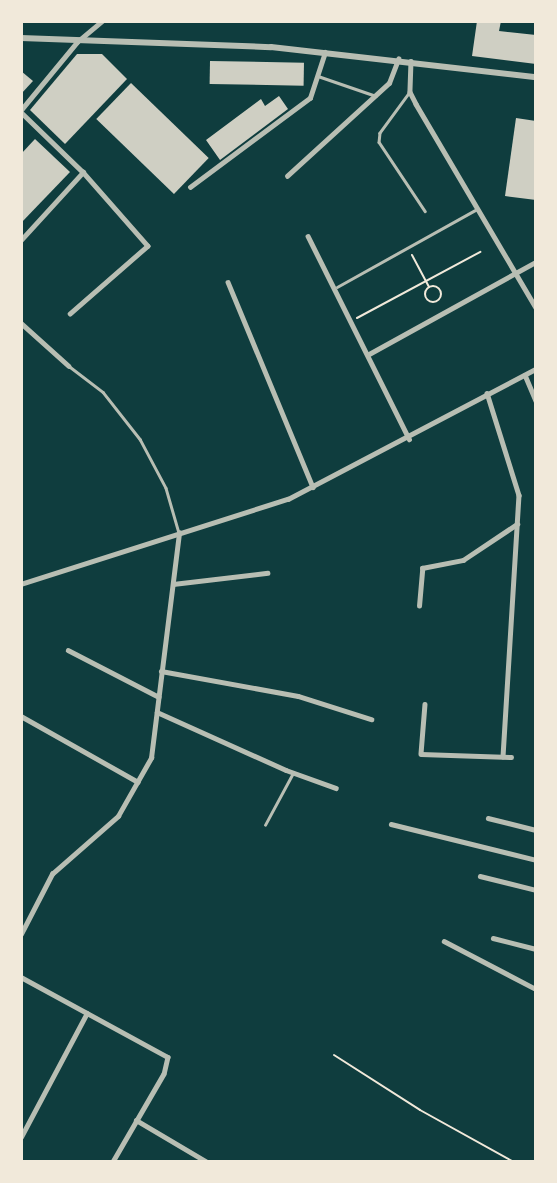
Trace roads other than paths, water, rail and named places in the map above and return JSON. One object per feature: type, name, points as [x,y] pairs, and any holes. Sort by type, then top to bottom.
[{"type":"street","points":[[70,314],[148,246],[83,172],[21,111],[77,42],[102,21]]},
{"type":"street","points":[[21,38],[325,52],[412,60],[536,77]]},
{"type":"street","points":[[190,187],[310,99],[325,52]]},
{"type":"street","points":[[287,176],[393,79],[398,59]]},
{"type":"street","points":[[412,60],[410,92],[536,308]]},
{"type":"street","points":[[21,240],[83,172]]},
{"type":"street","points":[[308,236],[337,287],[409,439]]},
{"type":"street","points":[[369,354],[536,262]]},
{"type":"street","points":[[228,282],[313,487]]},
{"type":"street","points":[[21,323],[69,366]]},
{"type":"street","points":[[21,584],[179,534],[313,487],[409,439],[487,393],[536,369]]},
{"type":"street","points":[[525,375],[536,401]]},
{"type":"street","points":[[487,393],[517,482],[514,627],[503,757]]},
{"type":"street","points":[[419,606],[422,568],[463,560],[517,524]]},
{"type":"street","points":[[21,934],[52,874],[63,859],[110,826],[138,782],[156,742],[161,671],[179,534]]},
{"type":"street","points":[[173,584],[267,573]]},
{"type":"street","points":[[68,650],[159,697]]},
{"type":"street","points":[[161,671],[298,696],[371,719]]},
{"type":"street","points":[[425,704],[421,754],[510,757]]},
{"type":"street","points":[[158,712],[293,773],[336,788]]},
{"type":"street","points":[[21,716],[138,782]]},
{"type":"street","points":[[488,818],[536,830]]},
{"type":"street","points":[[391,824],[536,860]]},
{"type":"street","points":[[480,876],[536,890]]},
{"type":"street","points":[[493,938],[536,949]]},
{"type":"street","points":[[444,941],[536,989]]},
{"type":"street","points":[[21,977],[168,1057],[164,1074],[113,1162]]},
{"type":"street","points":[[21,1137],[88,1013]]},
{"type":"street","points":[[136,1121],[207,1162]]},
{"type":"lane","points":[[318,76],[376,96]]},
{"type":"lane","points":[[410,92],[380,132],[379,142],[425,211]]},
{"type":"lane","points":[[337,287],[477,209]]},
{"type":"lane","points":[[69,366],[103,392],[140,439],[166,488],[179,534]]},
{"type":"lane","points":[[265,825],[293,773]]}]
